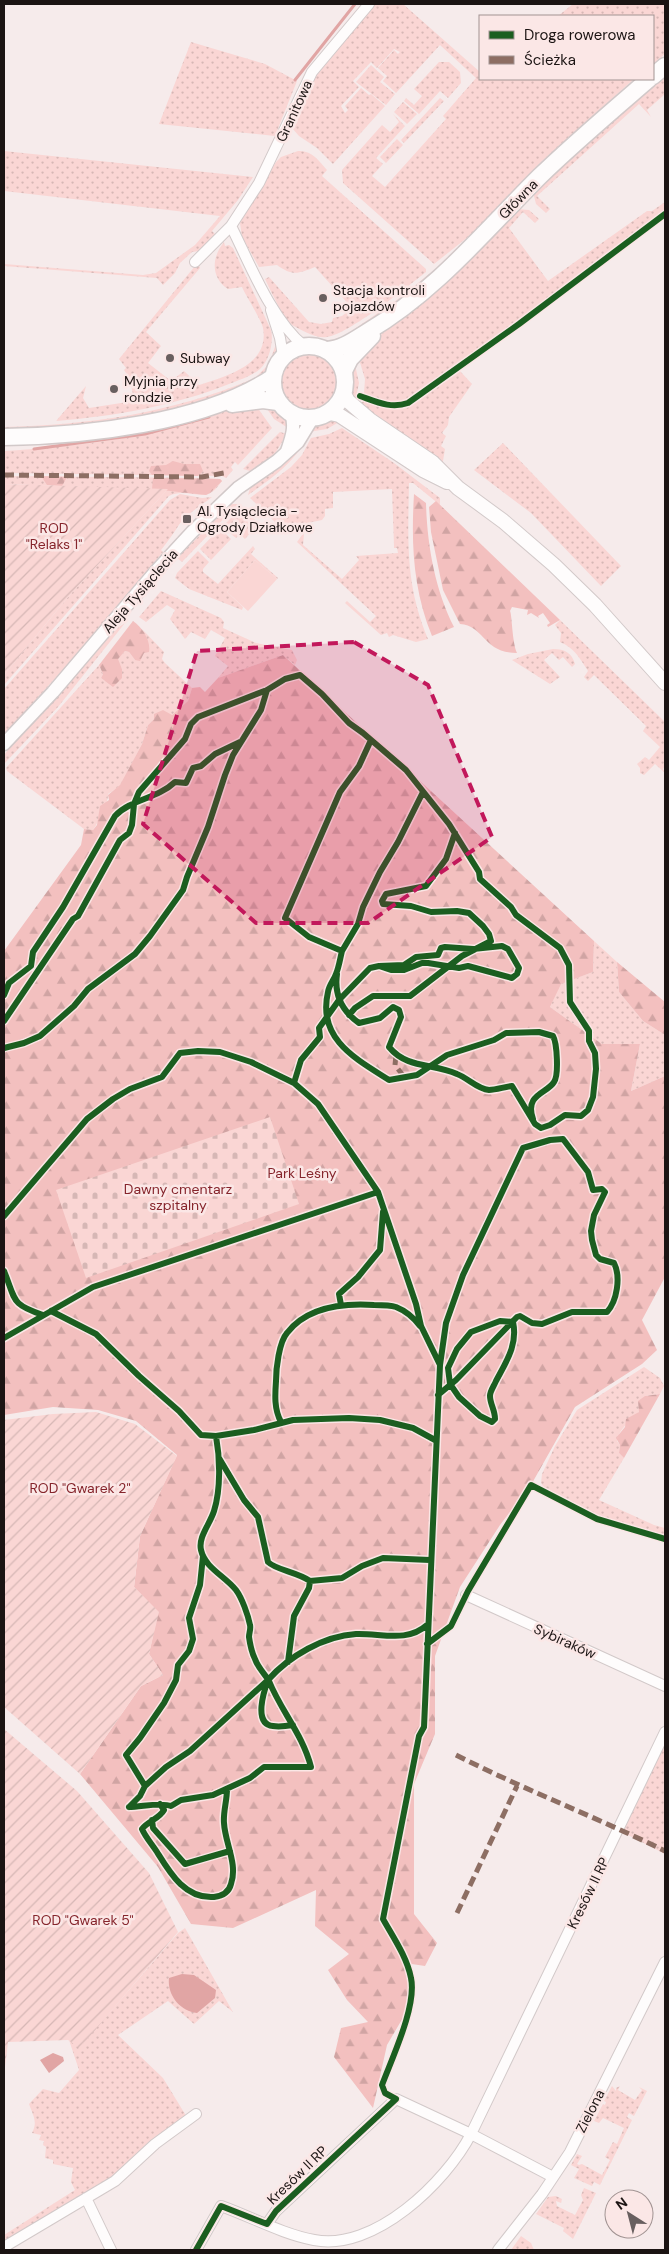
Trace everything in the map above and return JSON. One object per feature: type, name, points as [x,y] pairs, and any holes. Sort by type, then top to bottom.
[{"type":"main road","points":[[654,75],[665,66]]},
{"type":"main road","name":"Główna","points":[[344,370],[350,359],[387,320],[450,269],[539,177],[648,80]]},
{"type":"main road","name":"Główna","points":[[326,350],[341,347],[387,320]]},
{"type":"main road","points":[[330,413],[344,394],[346,383],[344,370],[337,359],[326,350],[312,346],[304,346],[290,351],[283,356],[275,369],[273,377],[274,390],[278,402],[291,414],[312,419],[330,413],[339,415],[423,470],[458,488]]},
{"type":"main road","points":[[4,436],[92,432],[145,423],[217,404],[264,384],[273,377]]},
{"type":"main road","points":[[344,394],[348,401],[370,420],[432,462],[458,488],[503,521],[575,584],[665,683]]},
{"type":"main road","points":[[217,404],[263,400],[278,402]]},
{"type":"street","name":"Granitowa","points":[[196,262],[231,226],[259,183],[312,72],[369,4]]},
{"type":"street","points":[[231,226],[267,297],[292,333],[304,346]]},
{"type":"street","points":[[267,297],[280,338],[283,356]]},
{"type":"street","points":[[287,451],[294,424],[291,414]]},
{"type":"street","name":"Aleja Tysiąclecia","points":[[4,744],[53,692],[156,571],[192,532],[238,488],[277,461],[298,442],[312,419]]},
{"type":"street","name":"Sybiraków","points":[[466,1595],[665,1686]]},
{"type":"street","name":"Kresów II RP","points":[[196,2250],[221,2206],[315,2240],[341,2240],[365,2233],[416,2201],[464,2147],[471,2134],[665,1732]]},
{"type":"street","name":"Zielona","points":[[498,2250],[570,2152],[665,1962]]},
{"type":"street","name":"Kresów II RP","points":[[267,2224],[276,2211],[396,2099],[471,2134],[553,2177]]},
{"type":"street","points":[[4,2247],[115,2180],[155,2144],[196,2114]]},
{"type":"street","points":[[86,2198],[111,2250]]},
{"type":"highlighted area","points":[[354,642],[428,685],[492,837],[368,923],[256,923],[143,824],[197,651]]},
{"type":"green space","points":[[373,4],[403,4],[479,71],[479,80],[633,80],[540,163],[473,233],[434,264],[343,183],[342,170],[382,125],[390,132],[399,122],[393,114],[405,126],[376,158],[383,164],[372,176],[385,187],[446,119],[443,116],[476,78],[440,45],[396,93],[383,81],[387,76],[378,68],[394,50],[398,54],[400,52],[394,49],[377,68],[371,62],[353,81],[359,87],[341,106],[345,113],[348,110],[345,106],[361,88],[385,106],[333,164],[292,128],[311,82],[368,13]]},
{"type":"green space","points":[[573,4],[665,4],[665,54],[654,63],[654,15],[559,15]]},
{"type":"green space","points":[[191,42],[265,64],[297,81],[275,136],[159,124]]},
{"type":"green space","points":[[439,62],[449,62],[460,72],[461,83],[448,98],[440,91],[419,114],[404,101],[406,98],[414,105],[422,96],[414,89]]},
{"type":"green space","points":[[371,65],[384,77],[380,82],[395,94],[386,105],[356,82]]},
{"type":"green space","points":[[665,75],[665,94],[647,110],[651,117],[639,104],[537,196],[550,209],[546,213],[536,204],[533,192]]},
{"type":"green space","points":[[440,98],[444,101],[404,143],[401,140]]},
{"type":"green space","points":[[403,102],[417,114],[407,124],[394,112]]},
{"type":"green space","points":[[397,139],[403,145],[386,163],[380,157]]},
{"type":"green space","points":[[4,151],[253,177],[238,200],[212,231],[215,234],[199,251],[192,252],[180,263],[175,273],[163,285],[157,278],[4,266],[4,264],[143,275],[156,273],[195,245],[220,216],[4,191]]},
{"type":"green space","points":[[298,151],[307,152],[315,157],[327,170],[322,176],[426,269],[426,272],[363,319],[337,334],[327,337],[309,334],[292,325],[281,311],[265,279],[269,277],[309,322],[321,324],[332,322],[333,318],[342,316],[352,308],[315,267],[295,273],[277,265],[259,267],[242,237],[241,217],[276,162],[281,157]]},
{"type":"green space","points":[[665,202],[665,210],[551,297],[413,397],[401,402],[388,403],[375,400],[364,393],[365,379],[358,356],[517,209],[529,210],[539,219],[535,223],[523,212],[509,228],[548,281],[647,211],[652,211]]},
{"type":"green space","points":[[224,242],[225,246],[229,245],[233,248],[271,330],[270,351],[263,366],[249,376],[229,384],[166,404],[122,413],[56,421],[86,386],[83,398],[89,408],[134,401],[130,379],[124,370],[126,368],[119,359],[195,266],[199,265],[200,268],[146,332],[161,346],[148,363],[171,381],[184,371],[199,385],[233,373],[253,360],[260,351],[263,341],[263,328],[242,287],[228,289],[218,279],[215,261]]},
{"type":"green space","points":[[429,274],[430,278],[349,341],[346,335],[401,297]]},
{"type":"green space","points":[[277,341],[273,364],[258,384],[257,376],[269,364]]},
{"type":"green space","points":[[302,351],[314,351],[330,360],[337,370],[339,382],[337,394],[330,404],[314,413],[302,413],[291,408],[282,399],[277,388],[277,376],[282,365],[291,356]]},
{"type":"green space","points":[[354,360],[359,383],[355,402],[349,381]]},
{"type":"green space","points":[[459,370],[472,384],[449,417],[448,425],[442,433],[446,436],[441,446],[445,449],[442,467],[381,424],[360,403],[369,402],[393,409],[405,407],[421,399]]},
{"type":"green space","points":[[250,380],[252,387],[183,408],[88,427],[4,431],[4,427],[98,420],[160,409],[190,401]]},
{"type":"green space","points":[[263,403],[273,406],[280,411],[285,418],[288,428],[274,419]]},
{"type":"green space","points":[[232,407],[257,407],[272,428],[238,465],[235,462],[231,467],[233,470],[226,478],[222,476],[4,473],[4,451],[56,447],[133,436],[183,425],[208,417],[205,414]]},
{"type":"green space","points":[[330,417],[339,422],[327,429],[308,432],[315,423]]},
{"type":"green space","points":[[342,428],[394,463],[440,498],[440,505],[413,483],[409,483],[409,562],[415,600],[428,639],[416,642],[393,635],[389,637],[387,633],[381,635],[345,603],[347,601],[370,622],[376,616],[297,542],[304,534],[303,545],[342,579],[359,560],[356,556],[398,553],[397,548],[394,548],[392,489],[333,492],[333,508],[325,509],[325,516],[322,520],[288,527],[279,526],[250,498],[291,467],[302,455],[311,438],[329,434]]},
{"type":"green space","points":[[280,432],[287,434],[274,455],[250,471],[243,469]]},
{"type":"green space","points":[[306,439],[288,463],[273,477],[248,495],[251,485]]},
{"type":"green space","points":[[503,443],[621,566],[601,586],[531,513],[474,470]]},
{"type":"green space","points":[[173,461],[184,464],[200,464],[203,471],[198,476],[152,475],[149,471],[151,466],[166,465]]},
{"type":"green space","points":[[4,476],[202,478],[220,479],[222,481],[214,491],[206,495],[180,493],[169,496],[4,685],[4,675],[68,597],[167,490],[4,484]]},
{"type":"green space","points":[[41,476],[67,477],[62,486],[47,485]]},
{"type":"green space","points":[[153,478],[220,479],[222,481],[206,495],[152,489]]},
{"type":"green space","name":"ROD \"Relaks 1\"","points":[[4,484],[168,489],[68,597],[4,675]]},
{"type":"green space","points":[[180,494],[202,498],[212,497],[180,523],[161,550],[163,552],[78,653],[4,735],[4,689],[170,500]]},
{"type":"green space","points":[[414,494],[426,503],[433,566],[447,613],[454,627],[432,636],[417,584],[413,549]]},
{"type":"green space","points":[[436,501],[560,620],[548,627],[547,625],[550,623],[543,613],[538,616],[539,618],[531,613],[527,615],[528,610],[512,607],[510,611],[517,653],[497,649],[475,629],[460,624],[443,590],[431,532],[429,507]]},
{"type":"green space","points":[[231,504],[238,504],[182,562],[177,558]]},
{"type":"green space","points":[[241,508],[259,523],[245,539],[240,534],[236,538],[222,527]]},
{"type":"green space","points":[[220,528],[231,539],[211,560],[200,549]]},
{"type":"green space","points":[[253,546],[255,549],[251,554],[278,578],[255,560],[227,592],[243,607],[242,610],[189,589],[175,578],[177,573],[198,551],[209,562],[203,569],[203,572],[218,584]]},
{"type":"green space","points":[[255,560],[277,579],[248,611],[227,592]]},
{"type":"green space","points":[[161,591],[221,618],[224,622],[223,628],[256,643],[292,650],[297,660],[295,665],[283,655],[218,678],[228,666],[215,656],[225,638],[211,630],[205,639],[191,632],[185,639],[170,619],[175,610],[167,605],[146,622],[139,617]]},
{"type":"green space","points":[[560,620],[665,722],[665,766],[663,769],[665,773],[655,764],[644,775],[640,773],[640,768],[637,764],[645,757],[649,760],[660,747],[643,731],[646,726],[594,675],[588,681],[584,677],[588,671],[580,658],[570,647],[560,642],[561,633],[555,625]]},
{"type":"green space","points":[[133,621],[146,635],[149,652],[144,653],[140,661],[135,660],[129,652],[125,651],[118,659],[122,669],[122,678],[113,687],[101,678],[103,674],[99,665]]},
{"type":"green space","points":[[125,623],[58,707],[4,764],[4,755],[8,750],[67,686],[114,630]]},
{"type":"green space","points":[[142,629],[164,652],[162,659],[165,663],[192,688],[188,701],[183,706],[172,715],[154,719],[148,725],[142,744],[120,786],[108,794],[105,807],[95,827],[93,830],[84,829],[7,771],[6,768],[99,665],[103,674],[101,678],[105,681],[122,669],[117,659],[125,651],[129,652],[135,660],[142,657],[146,637]]},
{"type":"green space","points":[[553,649],[567,652],[575,664],[572,667],[563,657],[559,660],[552,653],[544,660],[560,677],[550,684],[512,660],[528,654]]},
{"type":"green space","name":"Park Leśny","points":[[283,655],[594,941],[593,972],[561,984],[550,1007],[602,1044],[640,1044],[631,1091],[665,1076],[665,1277],[642,1320],[657,1350],[642,1364],[575,1407],[531,1485],[500,1525],[460,1587],[435,1656],[435,1734],[414,1784],[414,1914],[437,1943],[425,1966],[405,1963],[411,1979],[404,2016],[387,2045],[373,2108],[334,2057],[341,2028],[368,2022],[347,2000],[328,1970],[349,1954],[315,1926],[316,1890],[233,1928],[191,1924],[158,1867],[80,1774],[141,1686],[163,1675],[149,1654],[158,1612],[134,1587],[140,1536],[177,1455],[136,1421],[98,1410],[53,1407],[4,1415],[4,951],[81,845],[84,829],[93,830],[97,825],[100,806],[109,800],[108,795],[120,785],[142,744],[148,725],[154,719],[154,714],[163,710],[172,715],[188,701],[192,688],[200,687],[205,692],[218,678]]},
{"type":"green space","points":[[594,941],[617,962],[619,992],[643,1021],[665,1035],[665,1076],[631,1091],[640,1044],[602,1044],[550,1007],[560,984],[593,972]]},
{"type":"green space","points":[[617,962],[665,1002],[665,1035],[643,1021],[619,992]]},
{"type":"green space","name":"Dawny cmentarz szpitalny","points":[[270,1117],[299,1204],[86,1278],[56,1190]]},
{"type":"green space","points":[[644,1367],[660,1378],[664,1386],[660,1394],[645,1396],[639,1412],[620,1432],[617,1441],[620,1445],[619,1453],[624,1458],[599,1500],[654,1525],[665,1528],[665,1539],[636,1531],[579,1509],[562,1500],[541,1483],[542,1474],[555,1446],[577,1410]]},
{"type":"green space","points":[[660,1394],[624,1458],[619,1453],[620,1445],[616,1438],[625,1427],[626,1419],[639,1412],[638,1401],[645,1396]]},
{"type":"green space","name":"ROD \"Gwarek 2\"","points":[[96,1412],[135,1424],[177,1456],[140,1536],[134,1587],[159,1612],[149,1654],[163,1675],[141,1686],[80,1774],[4,1707],[4,1420],[53,1414]]},
{"type":"green space","name":"ROD \"Gwarek 5\"","points":[[4,1729],[77,1791],[149,1873],[178,1932],[80,2048],[68,2040],[8,2042],[4,2076]]},
{"type":"green space","points":[[665,1738],[665,1854],[622,1832]]},
{"type":"green space","points":[[185,1928],[233,2012],[219,2001],[194,2024],[168,2001],[118,2035],[163,2078],[188,2119],[113,2179],[4,2245],[4,2235],[75,2190],[71,2182],[73,2168],[53,2164],[53,2160],[45,2158],[46,2147],[43,2145],[44,2141],[39,2140],[41,2135],[32,2133],[35,2122],[29,2104],[43,2089],[59,2093],[79,2070],[69,2040],[80,2047],[178,1933]]},
{"type":"green space","points":[[612,2086],[616,2091],[616,2088],[620,2086],[618,2090],[635,2100],[642,2090],[639,2087],[647,2091],[634,2116],[629,2113],[627,2117],[632,2120],[600,2185],[594,2182],[592,2186],[574,2178],[579,2169],[571,2165],[577,2154],[582,2156],[577,2164],[582,2164],[602,2175],[610,2160],[605,2157],[613,2142],[617,2144],[624,2128],[603,2118],[599,2123],[594,2121],[603,2104],[605,2105],[606,2102],[604,2101]]},
{"type":"green space","points":[[584,2188],[596,2193],[573,2239],[563,2231],[564,2228],[536,2214],[548,2197],[556,2196],[562,2199],[561,2203],[556,2201],[557,2206],[575,2215],[583,2200],[581,2195]]},
{"type":"green space","points":[[521,2236],[531,2243],[534,2250],[511,2250]]},
{"type":"shaded area","points":[[182,1974],[194,1975],[216,1990],[215,1998],[197,2013],[180,2006],[172,1996],[169,1978]]},
{"type":"shaded area","points":[[53,2053],[63,2057],[64,2061],[49,2073],[40,2060]]},
{"type":"waterway","points":[[295,80],[355,4]]},
{"type":"waterway","points":[[34,449],[145,434],[209,417]]},
{"type":"marked path","points":[[4,475],[202,477],[224,473]]},
{"type":"marked path","points":[[396,1055],[395,1065],[405,1078]]},
{"type":"marked path","points":[[456,1755],[665,1851]]},
{"type":"marked path","points":[[457,1913],[517,1786]]},
{"type":"cycle path","points":[[360,396],[390,405],[408,403],[519,324],[665,214]]},
{"type":"cycle path","points":[[4,1021],[73,919],[78,916],[120,840],[129,833],[132,825],[134,804],[139,792],[185,739],[191,724],[198,717],[267,690],[285,679],[300,675],[322,694],[349,723],[406,770],[449,824],[479,872],[480,879],[511,907],[516,915],[560,948],[569,965],[570,1002],[589,1031],[589,1041],[595,1053],[596,1069],[593,1097],[588,1110],[581,1116],[565,1115],[550,1125],[541,1128],[535,1124],[512,1086],[489,1090],[448,1071],[404,1059],[389,1047],[401,1017],[399,1010],[393,1007],[380,1018],[359,1023],[340,1002],[336,982],[337,974]]},
{"type":"cycle path","points":[[4,1048],[24,1043],[40,1036],[74,1006],[88,989],[135,954],[150,936],[183,890],[208,827],[233,755],[261,710],[267,690]]},
{"type":"cycle path","points":[[371,740],[359,766],[340,792],[285,918],[309,937],[342,951],[358,924],[363,907],[380,872],[398,842],[423,792]]},
{"type":"cycle path","points":[[4,995],[9,983],[31,966],[33,952],[63,907],[115,816],[121,810],[168,788],[175,782],[186,783],[193,768],[201,766],[215,754],[240,742]]},
{"type":"cycle path","points":[[349,1015],[355,1008],[373,996],[410,996],[462,956],[491,941],[489,934],[483,926],[469,913],[457,911],[431,912],[411,906],[383,904],[382,901],[386,894],[426,886],[446,859],[455,833]]},
{"type":"cycle path","points":[[294,1083],[301,1060],[320,1037],[319,1028],[339,1000],[370,968],[379,966],[391,970],[404,970],[422,963],[428,963],[459,968],[468,966],[512,978],[517,974],[519,968],[508,949],[502,946],[473,949],[445,947],[441,948],[438,955],[416,957],[404,965],[379,966]]},
{"type":"cycle path","points":[[342,951],[337,971],[328,992],[326,1008],[328,1023],[342,1046],[364,1064],[389,1080],[417,1075],[447,1055],[494,1040],[506,1033],[539,1032],[553,1036],[556,1045],[556,1078],[551,1086],[534,1099],[531,1111],[533,1119]]},
{"type":"cycle path","points":[[4,1216],[87,1119],[113,1099],[130,1089],[162,1077],[180,1053],[198,1051],[220,1052],[251,1062],[294,1083],[318,1104],[378,1192],[416,1304],[421,1326],[440,1365],[424,1727],[419,1736],[383,1919],[406,1962],[411,1978],[412,1990],[407,2017],[382,2085],[385,2093],[396,2099],[276,2211],[267,2224],[221,2206],[196,2250]]},
{"type":"cycle path","points":[[438,1395],[456,1380],[517,1317],[520,1316],[532,1323],[542,1324],[572,1312],[607,1312],[613,1302],[617,1289],[616,1269],[614,1263],[600,1259],[596,1255],[591,1231],[594,1215],[605,1192],[602,1189],[593,1190],[588,1172],[563,1139],[550,1140],[523,1148],[463,1275],[446,1323],[440,1365]]},
{"type":"cycle path","points":[[4,1338],[93,1287],[378,1192]]},
{"type":"cycle path","points":[[341,1305],[339,1294],[358,1277],[380,1250],[383,1212]]},
{"type":"cycle path","points":[[4,1271],[13,1295],[19,1304],[43,1315]]},
{"type":"cycle path","points":[[281,1422],[277,1412],[275,1397],[280,1349],[287,1333],[305,1317],[326,1308],[338,1306],[385,1305],[396,1307],[403,1311],[420,1326]]},
{"type":"cycle path","points":[[51,1311],[96,1334],[139,1376],[179,1411],[201,1435],[216,1436],[254,1430],[293,1420],[349,1418],[380,1420],[413,1428],[435,1440]]},
{"type":"cycle path","points":[[500,1321],[513,1322],[514,1338],[510,1353],[491,1392],[490,1399],[495,1419],[492,1422],[480,1416],[459,1397],[450,1384],[448,1368],[457,1349],[471,1332],[500,1321]]},
{"type":"cycle path","points":[[129,1807],[171,1806],[181,1800],[213,1795],[250,1778],[264,1767],[311,1767],[303,1744],[254,1657],[249,1637],[250,1625],[240,1597],[232,1585],[207,1562],[201,1550],[201,1540],[214,1511],[218,1493],[219,1464],[216,1436]]},
{"type":"cycle path","points":[[219,1458],[244,1500],[258,1517],[268,1562],[276,1567],[310,1581],[342,1578],[362,1566],[383,1558],[430,1560]]},
{"type":"cycle path","points":[[427,1644],[451,1626],[468,1591],[531,1485],[597,1519],[665,1539]]},
{"type":"cycle path","points":[[145,1786],[126,1755],[164,1703],[176,1680],[178,1665],[189,1651],[193,1639],[189,1618],[200,1585],[203,1556]]},
{"type":"cycle path","points":[[288,1662],[294,1616],[309,1588],[310,1581]]},
{"type":"cycle path","points":[[129,1807],[140,1796],[145,1786],[166,1767],[190,1751],[276,1671],[297,1655],[320,1643],[344,1636],[356,1634],[393,1636],[411,1634],[427,1625]]},
{"type":"cycle path","points":[[268,1680],[262,1706],[263,1720],[273,1726],[293,1725]]},
{"type":"cycle path","points":[[160,1804],[164,1810],[142,1829],[145,1835],[167,1868],[180,1883],[195,1894],[204,1897],[214,1897],[225,1893],[229,1889],[233,1876],[232,1861],[224,1823],[227,1789]]},
{"type":"cycle path","points":[[152,1820],[153,1828],[185,1864],[230,1851]]},
{"type":"place","name":"Stacja kontroli pojazdów","points":[[323,298]]},
{"type":"place","name":"Subway","points":[[170,358]]},
{"type":"place","name":"Myjnia przy rondzie","points":[[114,389]]},
{"type":"place","name":"Al. Tysiąclecia - Ogrody Działkowe","points":[[187,519]]}]
